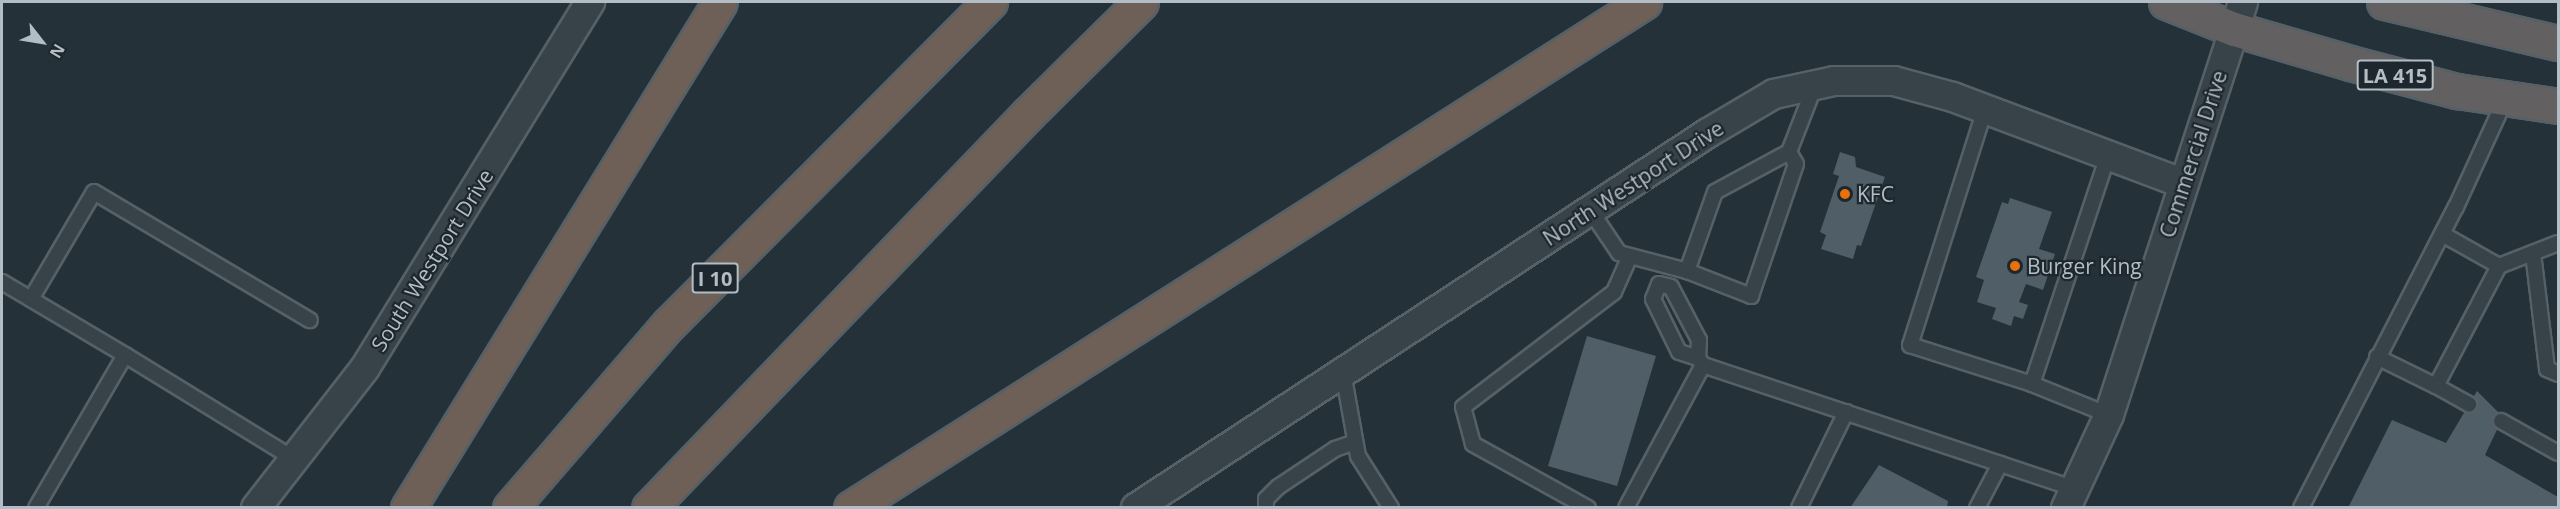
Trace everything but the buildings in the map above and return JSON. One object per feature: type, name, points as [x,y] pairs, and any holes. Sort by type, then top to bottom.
[{"type":"highway","points":[[408,507],[720,2]]},
{"type":"highway","name":"I 10","points":[[510,507],[669,324],[990,2]]},
{"type":"highway","points":[[649,507],[1028,114],[1141,2]]},
{"type":"highway","name":"LA 415","points":[[2166,2],[2238,15],[2446,88],[2559,106]]},
{"type":"highway","points":[[2384,2],[2559,42]]},
{"type":"highway","points":[[851,507],[1554,62],[1633,5]]},
{"type":"street","name":"South Westport Drive","points":[[256,507],[365,368],[590,2]]},
{"type":"street","name":"Commercial Drive","points":[[2071,498],[2109,415],[2238,15]]},
{"type":"street","name":"North Westport Drive","points":[[1136,507],[1590,210],[1774,94],[1834,81],[1894,81],[1985,109],[2182,183]]},
{"type":"lane","points":[[1687,271],[1715,192],[1789,152],[1815,85]]},
{"type":"lane","points":[[2301,507],[2442,234],[2506,98]]},
{"type":"lane","points":[[1985,109],[1910,345],[2032,384],[2109,415]]},
{"type":"lane","points":[[1590,210],[1619,253],[1687,271],[1751,296],[1796,164],[1789,152]]},
{"type":"lane","points":[[2032,384],[2108,155]]},
{"type":"lane","points":[[31,299],[94,192],[310,320]]},
{"type":"lane","points":[[2442,234],[2499,266]]},
{"type":"lane","points":[[2436,386],[2499,266],[2559,243]]},
{"type":"lane","points":[[2533,253],[2547,369],[2559,374]]},
{"type":"lane","points":[[1588,507],[1473,444],[1463,407],[1614,292],[1629,256]]},
{"type":"lane","points":[[1651,262],[1659,284],[1653,300],[1679,352],[2000,464],[2071,498]]},
{"type":"lane","points":[[2,282],[125,354],[294,459]]},
{"type":"lane","points":[[1626,507],[1700,361],[1699,340],[1671,287],[1659,284]]},
{"type":"lane","points":[[36,507],[125,354]]},
{"type":"lane","points":[[2377,357],[2469,404]]},
{"type":"lane","points":[[1343,372],[1358,456],[1387,507]]},
{"type":"lane","points":[[1799,507],[1846,412]]},
{"type":"lane","points":[[2501,421],[2559,453]]},
{"type":"lane","points":[[1266,507],[1266,499],[1278,487],[1335,449],[1355,442]]},
{"type":"lane","points":[[1977,507],[2000,464]]},
{"type":"place","name":"KFC","points":[[1845,194]]},
{"type":"place","name":"Burger King","points":[[2015,266]]}]
